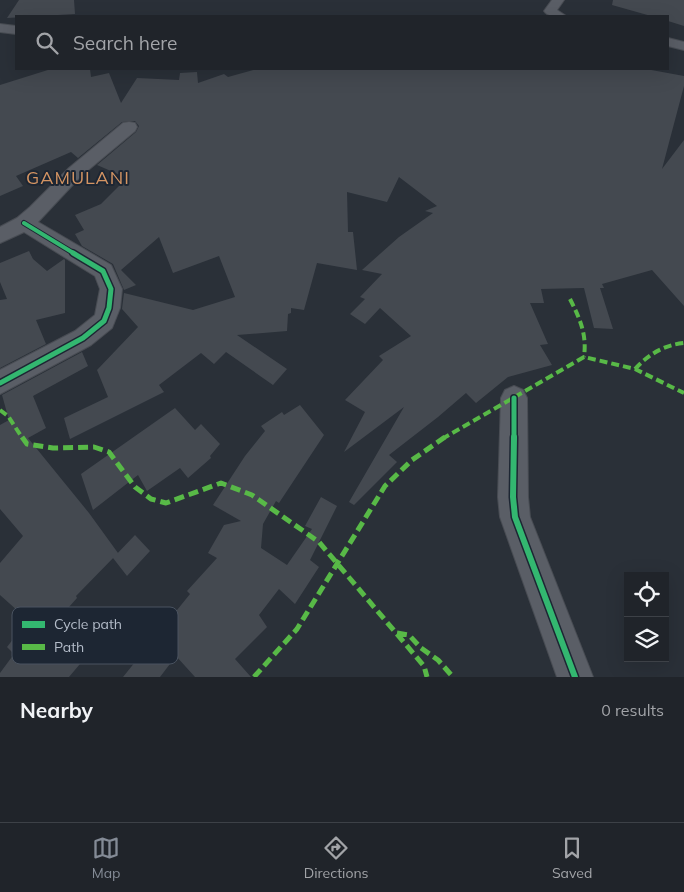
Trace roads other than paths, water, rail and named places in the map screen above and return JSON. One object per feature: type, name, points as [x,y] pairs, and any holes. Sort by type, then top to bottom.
[{"type":"street","points":[[558,0],[550,11],[558,15]]},
{"type":"street","points":[[0,28],[15,30]]},
{"type":"street","points":[[669,42],[684,46]]},
{"type":"street","points":[[0,236],[24,223],[75,172],[129,127]]},
{"type":"street","points":[[0,383],[83,338],[104,321],[109,308],[111,289],[102,271],[24,223]]},
{"type":"street","points":[[514,398],[513,487],[515,517],[575,677]]},
{"type":"district","name":"GAMULANI","points":[[78,177]]}]
